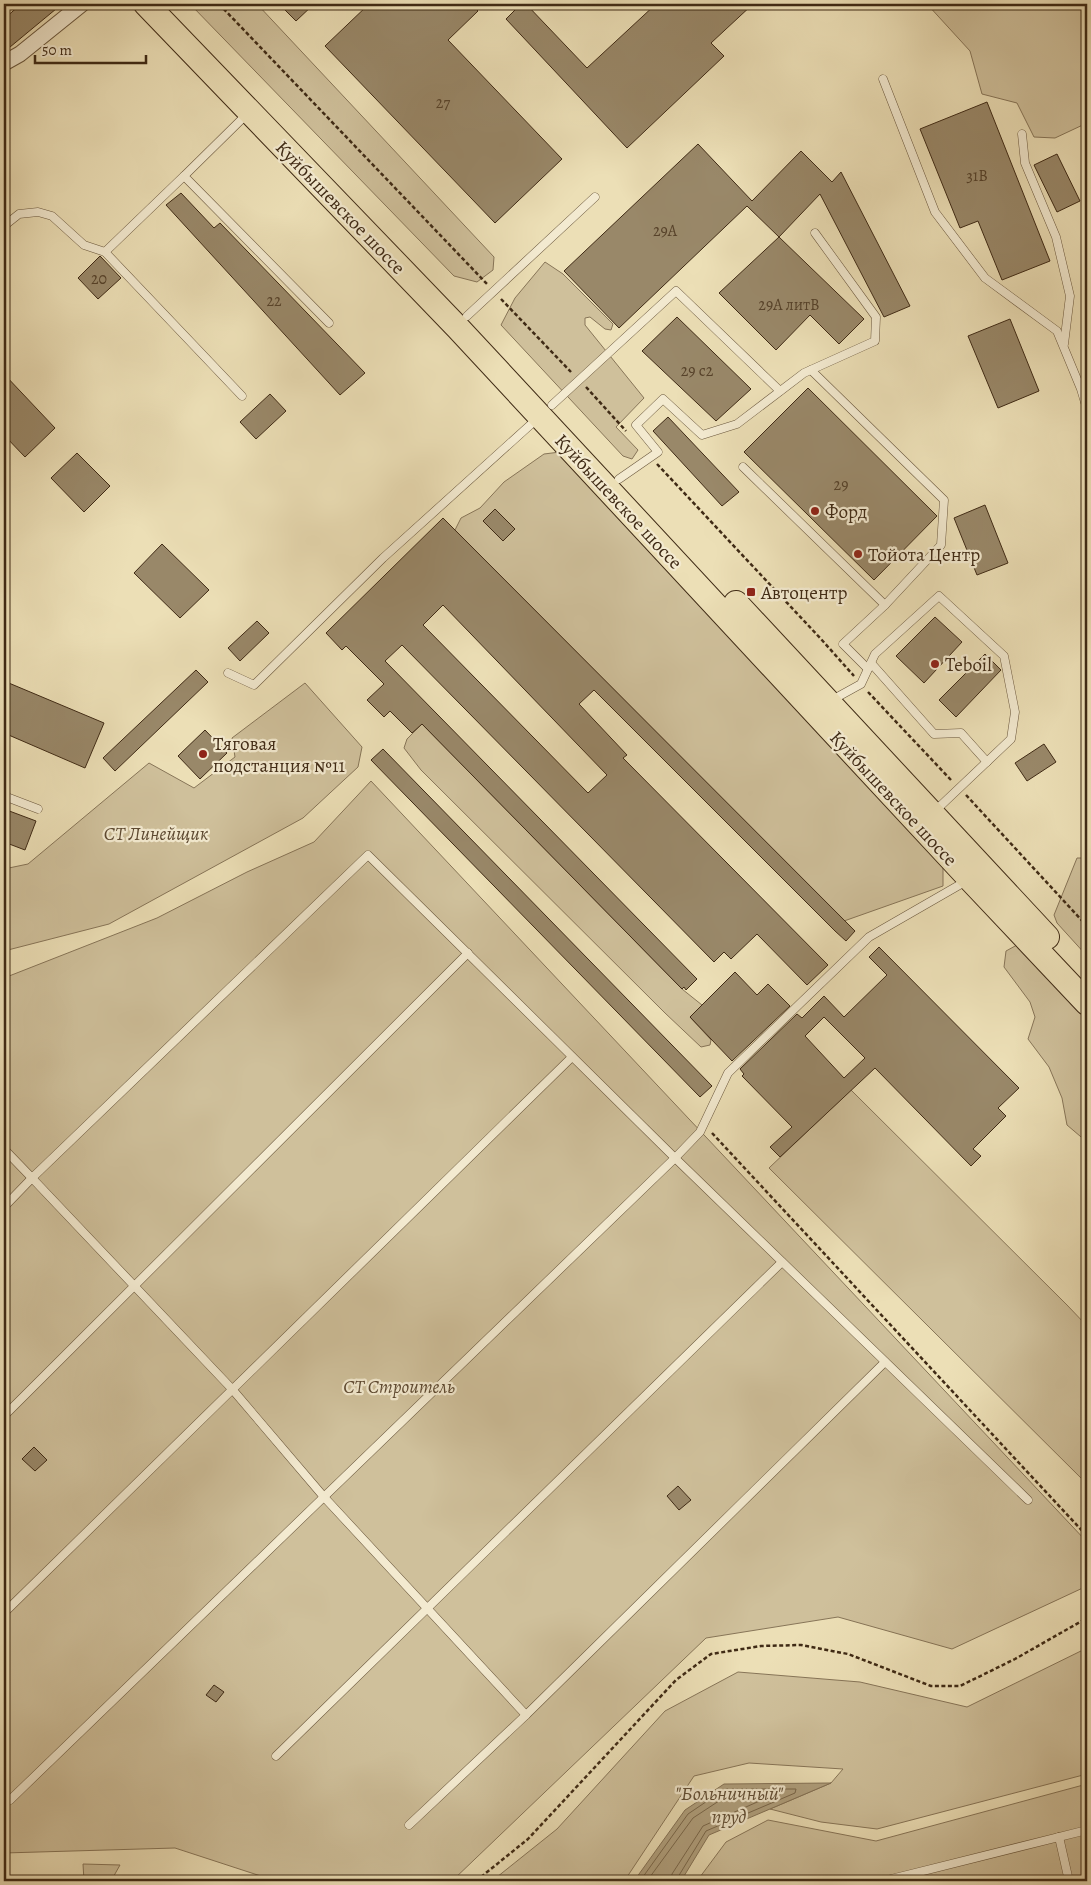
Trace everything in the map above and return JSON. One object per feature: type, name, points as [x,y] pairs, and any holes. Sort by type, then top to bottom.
[{"type":"main road","name":"Куйбышевское шоссе","points":[[146,4],[249,111],[546,411],[619,479],[1087,980]]},
{"type":"main road","name":"Куйбышевское шоссе","points":[[168,4],[467,316],[546,411],[970,879],[1087,1003]]},
{"type":"street","points":[[4,63],[20,54],[82,4]]},
{"type":"lane","points":[[883,79],[935,212],[986,278],[1057,331],[1081,389],[1087,409]]},
{"type":"lane","points":[[104,252],[249,111]]},
{"type":"lane","points":[[1022,134],[1025,163],[1056,237],[1070,296],[1064,346]]},
{"type":"lane","points":[[184,176],[329,323]]},
{"type":"lane","points":[[467,316],[595,197]]},
{"type":"lane","points":[[4,226],[19,214],[38,212],[52,216],[84,246],[104,252],[242,396]]},
{"type":"lane","points":[[619,479],[658,452],[636,425],[663,399],[702,435],[737,424],[804,373],[875,341],[876,318],[815,233]]},
{"type":"lane","points":[[228,673],[254,685],[383,558],[676,291],[780,391]]},
{"type":"lane","points":[[811,370],[944,500],[941,545],[885,605],[844,644],[870,666],[934,734],[961,734],[987,762]]},
{"type":"lane","points":[[743,467],[885,605]]},
{"type":"lane","points":[[828,703],[861,684],[875,654],[939,596],[1004,656],[1015,712],[1011,739],[933,813]]},
{"type":"lane","points":[[4,796],[38,809]]},
{"type":"lane","points":[[4,1206],[368,855],[675,1158],[1028,1500]]},
{"type":"lane","points":[[10,1800],[675,1158],[700,1132],[728,1073],[869,937],[970,879]]},
{"type":"lane","points":[[4,1416],[468,953]]},
{"type":"lane","points":[[4,1613],[572,1057]]},
{"type":"lane","points":[[4,1149],[232,1389],[324,1497],[526,1715]]},
{"type":"lane","points":[[276,1756],[782,1262]]},
{"type":"lane","points":[[409,1825],[526,1715],[885,1362]]},
{"type":"lane","points":[[882,1881],[1087,1830]]},
{"type":"lane","points":[[1059,1837],[1069,1881]]},
{"type":"path","points":[[920,748],[1087,926]]},
{"type":"path","points":[[704,1124],[1087,1536]]},
{"type":"path","points":[[476,1881],[528,1839],[676,1680],[711,1654],[760,1646],[801,1646],[848,1654],[931,1686],[960,1686],[1015,1659],[1087,1618]]},
{"type":"green space","points":[[190,4],[257,4],[494,257],[493,270],[477,282],[454,276]]},
{"type":"green space","points":[[927,4],[1087,4],[1087,123],[1055,138],[1034,137],[1017,103],[982,94],[970,51]]},
{"type":"green space","points":[[545,262],[563,274],[613,324],[611,330],[605,329],[590,317],[585,318],[585,325],[644,398],[616,427],[638,450],[632,459],[623,456],[501,325],[515,298]]},
{"type":"green space","points":[[560,452],[943,864],[943,886],[844,921],[455,530],[461,518],[480,508],[504,482],[544,454]]},
{"type":"green space","name":"СТ Линейщик","points":[[305,683],[362,747],[358,767],[303,818],[109,924],[4,951],[4,869],[28,864],[149,763],[194,788],[235,757],[232,738]]},
{"type":"green space","points":[[422,724],[682,989],[702,1005],[690,1017],[711,1040],[710,1045],[701,1047],[665,1013],[421,770],[404,748],[407,739]]},
{"type":"green space","name":"СТ Строитель","points":[[371,781],[1087,1542],[1087,1586],[952,1649],[838,1617],[706,1638],[452,1881],[276,1881],[175,1848],[4,1853],[4,978],[157,918],[247,872],[314,842]]},
{"type":"green space","points":[[1077,858],[1087,858],[1087,956],[1057,923],[1054,915]]},
{"type":"green space","points":[[1017,945],[1087,1019],[1087,1142],[1067,1125],[1062,1098],[1049,1067],[1028,1039],[1035,1017],[1030,1002],[1004,967],[1006,951]]},
{"type":"green space","points":[[851,1090],[1087,1326],[1087,1484],[769,1168]]},
{"type":"green space","points":[[1087,1648],[1087,1774],[877,1829],[821,1822],[770,1809],[831,1783],[843,1769],[749,1763],[694,1776],[625,1880],[492,1881],[557,1829],[665,1711],[738,1672],[860,1682],[967,1707]]},
{"type":"green space","points":[[1087,1784],[1087,1881],[697,1881],[726,1842],[768,1820],[876,1841]]},
{"type":"green space","points":[[83,1864],[120,1865],[111,1881],[84,1881]]},
{"type":"water","name":"\"Больничный\" пруд","points":[[831,1783],[709,1835],[681,1881],[634,1881],[685,1810],[724,1784]]},
{"type":"building","points":[[21,4],[62,4],[4,52],[4,19]]},
{"type":"building","points":[[279,4],[314,4],[296,21]]},
{"type":"building","points":[[369,4],[471,4],[478,11],[448,40],[562,159],[495,223],[325,46]]},
{"type":"building","points":[[521,4],[526,4],[587,68],[656,4],[753,4],[711,43],[724,56],[627,148],[506,19]]},
{"type":"building","points":[[987,102],[1050,261],[1002,280],[978,221],[960,228],[920,129]]},
{"type":"building","points":[[698,144],[752,201],[801,151],[832,182],[841,172],[910,306],[884,317],[820,194],[779,237],[747,206],[619,328],[564,271]]},
{"type":"building","points":[[1057,154],[1080,201],[1057,212],[1034,165]]},
{"type":"building","points":[[181,193],[214,228],[220,223],[365,373],[340,395],[166,205]]},
{"type":"building","points":[[779,237],[864,319],[839,344],[810,315],[776,350],[719,293]]},
{"type":"building","points":[[100,256],[121,278],[98,299],[78,278]]},
{"type":"building","points":[[677,317],[751,389],[716,421],[642,351]]},
{"type":"building","points":[[1010,319],[1039,391],[998,408],[968,336]]},
{"type":"building","points":[[4,374],[55,428],[25,457],[4,435]]},
{"type":"building","points":[[808,388],[937,516],[874,580],[744,452]]},
{"type":"building","points":[[270,394],[286,411],[256,439],[240,422]]},
{"type":"building","points":[[668,417],[739,492],[722,506],[653,431]]},
{"type":"building","points":[[77,453],[110,486],[84,512],[51,478]]},
{"type":"building","points":[[985,505],[1008,563],[977,575],[954,518]]},
{"type":"building","points":[[495,509],[515,529],[503,541],[483,521]]},
{"type":"building","points":[[443,518],[855,931],[846,941],[835,931],[594,690],[579,704],[627,755],[623,758],[828,965],[807,985],[757,934],[731,959],[724,952],[714,962],[402,645],[385,661],[697,979],[686,990],[684,987],[682,989],[422,724],[412,733],[390,711],[384,717],[367,700],[384,684],[346,646],[342,650],[326,633]],"holes":[[[443,605],[607,775],[588,793],[423,625]]]},
{"type":"building","points":[[162,544],[209,590],[180,618],[134,573]]},
{"type":"building","points":[[935,617],[962,642],[924,683],[896,656]]},
{"type":"building","points":[[257,621],[269,633],[240,661],[228,648]]},
{"type":"building","points":[[985,654],[1001,670],[956,717],[939,700]]},
{"type":"building","points":[[196,670],[208,682],[115,771],[103,758]]},
{"type":"building","points":[[4,681],[104,723],[85,768],[4,733]]},
{"type":"building","name":"Тяговая подстанция №11","points":[[205,730],[227,753],[200,779],[178,756]]},
{"type":"building","points":[[1044,744],[1056,762],[1027,781],[1015,763]]},
{"type":"building","points":[[383,749],[712,1086],[700,1097],[371,760]]},
{"type":"building","points":[[4,809],[36,821],[25,850],[4,842]]},
{"type":"building","points":[[879,947],[1019,1088],[998,1108],[1006,1116],[973,1149],[981,1156],[971,1166],[875,1068],[780,1157],[770,1147],[792,1127],[742,1076],[744,1074],[740,1069],[797,1014],[802,1018],[824,996],[844,1017],[887,975],[869,957]],"holes":[[[824,1017],[865,1058],[844,1078],[805,1036]]]},
{"type":"building","points":[[735,972],[757,995],[768,984],[790,1006],[732,1061],[690,1017]]},
{"type":"building","points":[[34,1447],[47,1460],[35,1471],[22,1459]]},
{"type":"building","points":[[678,1486],[691,1500],[679,1510],[667,1496]]},
{"type":"building","points":[[214,1685],[224,1692],[216,1702],[206,1695]]},
{"type":"place","name":"Форд","points":[[815,511]]},
{"type":"place","name":"Тойота Центр","points":[[858,554]]},
{"type":"place","name":"Автоцентр","points":[[751,592]]},
{"type":"place","name":"Teboil","points":[[935,664]]},
{"type":"place","name":"Тяговая подстанция №11","points":[[203,754]]}]
